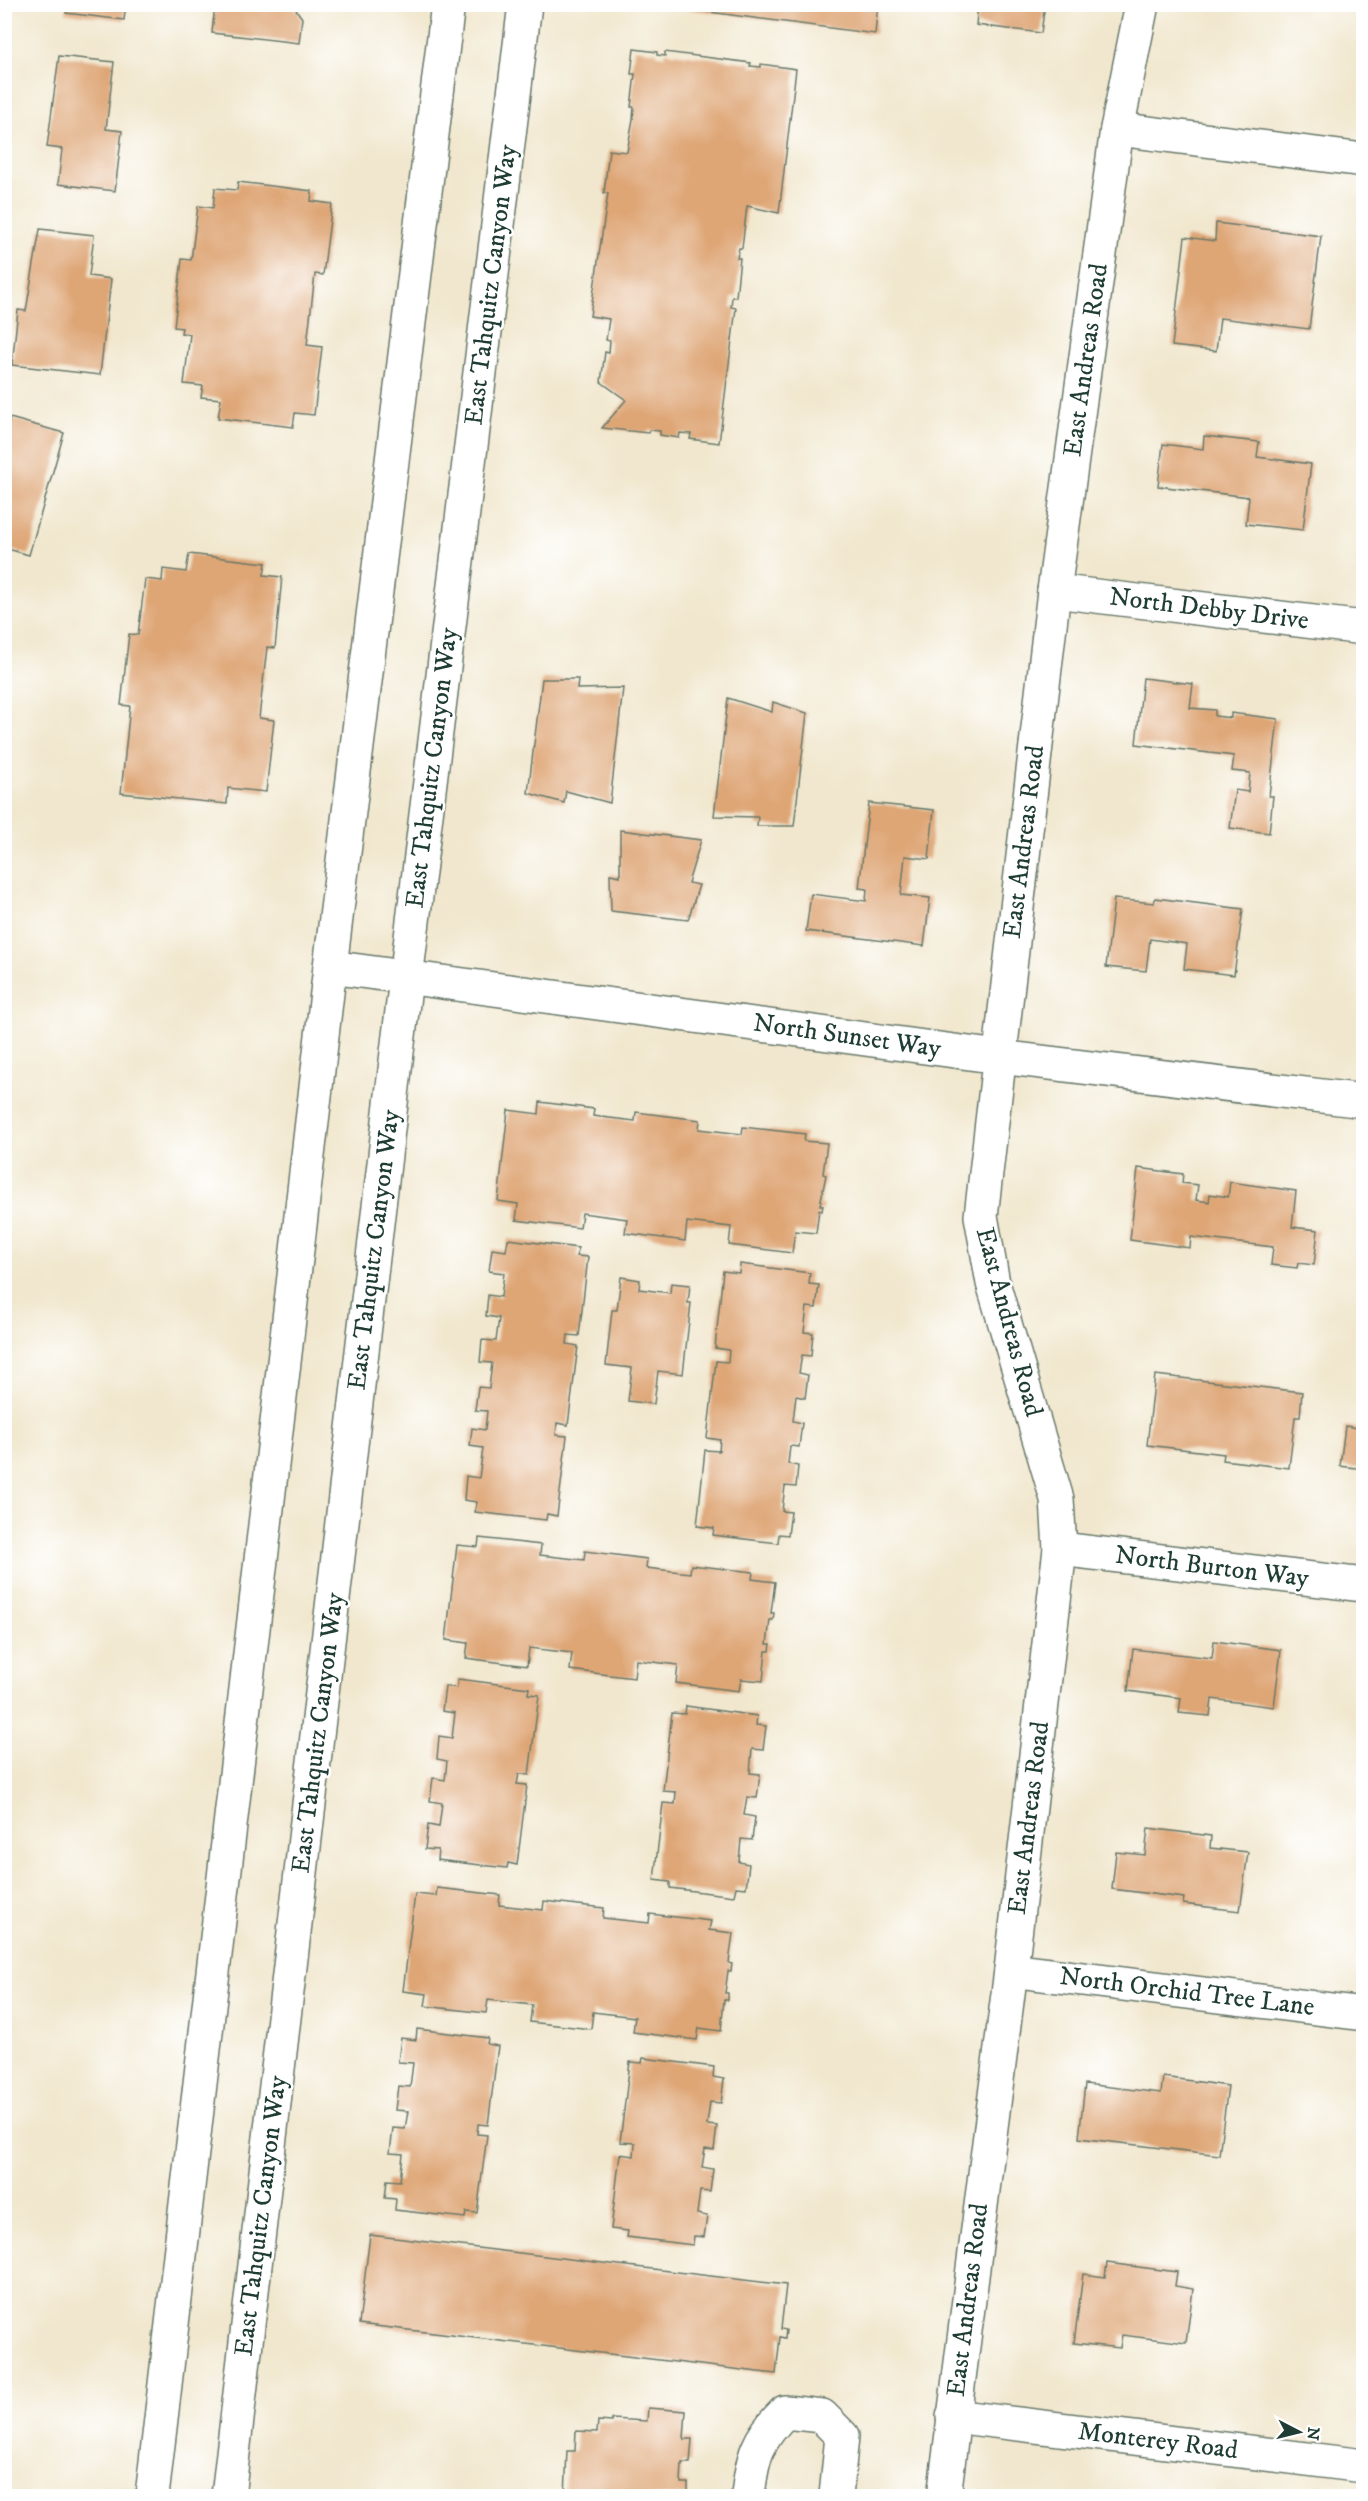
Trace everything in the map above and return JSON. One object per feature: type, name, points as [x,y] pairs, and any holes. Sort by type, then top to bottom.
[{"type":"street","points":[[152,2496],[330,967],[448,4]]},
{"type":"street","name":"East Tahquitz Canyon Way","points":[[228,2496],[406,977],[525,4]]},
{"type":"street","name":"East Andreas Road","points":[[944,2496],[1011,1970],[1060,1549],[1057,1499],[993,1283],[981,1216],[1054,591],[1117,129],[1142,4]]},
{"type":"street","points":[[1117,129],[1364,159]]},
{"type":"street","name":"North Debby Drive","points":[[1054,591],[1364,628]]},
{"type":"street","name":"North Sunset Way","points":[[330,967],[999,1057],[1364,1101]]},
{"type":"street","name":"North Burton Way","points":[[1060,1549],[1364,1585]]},
{"type":"street","name":"North Orchid Tree Lane","points":[[1011,1970],[1364,2014]]},
{"type":"street","points":[[748,2496],[752,2462],[766,2431],[785,2412],[822,2416],[842,2436],[836,2496]]},
{"type":"street","name":"Monterey Road","points":[[953,2416],[1364,2466]]},
{"type":"building","points":[[67,4],[126,4],[124,20],[66,13]]},
{"type":"building","points":[[215,4],[292,4],[302,18],[299,43],[212,33]]},
{"type":"building","points":[[649,4],[878,4],[875,34]]},
{"type":"building","points":[[978,4],[1045,4],[1041,33],[976,25]]},
{"type":"building","points":[[634,49],[657,52],[657,55],[665,56],[665,52],[751,63],[750,66],[761,67],[761,64],[796,69],[779,213],[747,206],[742,248],[739,248],[737,258],[740,258],[736,297],[732,297],[731,307],[736,308],[719,443],[690,439],[691,434],[680,433],[679,438],[660,435],[660,431],[649,430],[648,433],[602,428],[626,400],[601,382],[605,352],[609,353],[610,341],[606,340],[609,319],[590,316],[608,193],[604,193],[609,150],[627,152],[633,119],[634,107],[631,107],[635,74],[631,74]]},
{"type":"building","points":[[59,56],[114,62],[106,129],[122,131],[115,191],[58,184],[62,149],[47,147]]},
{"type":"building","points":[[238,182],[312,191],[311,201],[332,204],[323,275],[315,274],[307,345],[322,347],[314,415],[295,413],[293,427],[218,418],[221,399],[201,397],[203,386],[184,384],[190,334],[181,333],[182,328],[174,327],[182,259],[191,260],[198,206],[213,208],[215,188],[237,190]]},
{"type":"building","points":[[1216,223],[1321,236],[1309,329],[1220,318],[1216,351],[1172,346],[1185,237],[1215,241]]},
{"type":"building","points":[[40,229],[94,235],[89,276],[111,279],[100,375],[12,365],[18,310],[26,311]]},
{"type":"building","points":[[10,418],[64,433],[29,555],[4,548],[4,438]]},
{"type":"building","points":[[1204,436],[1259,442],[1257,457],[1311,464],[1303,530],[1246,524],[1249,497],[1158,486],[1163,444],[1203,449]]},
{"type":"building","points":[[189,554],[266,563],[264,575],[282,577],[275,648],[267,647],[259,718],[274,720],[266,792],[228,788],[227,804],[121,793],[130,706],[121,705],[129,634],[138,635],[145,579],[162,581],[163,569],[186,572]]},
{"type":"building","points":[[1143,678],[1193,684],[1190,708],[1215,710],[1215,716],[1231,718],[1231,713],[1278,719],[1269,796],[1273,796],[1269,833],[1230,828],[1235,790],[1248,792],[1250,773],[1232,771],[1234,756],[1136,744]]},
{"type":"building","points":[[542,679],[578,679],[577,689],[623,688],[610,803],[566,791],[564,803],[528,793]]},
{"type":"building","points":[[728,698],[772,712],[773,702],[807,713],[794,826],[757,826],[758,817],[714,816]]},
{"type":"building","points":[[869,803],[934,810],[929,859],[905,856],[901,895],[930,898],[924,946],[806,931],[811,894],[866,901],[867,889],[859,888]]},
{"type":"building","points":[[620,830],[701,840],[688,883],[699,885],[688,920],[611,911],[610,874],[620,876]]},
{"type":"building","points":[[1155,898],[1243,909],[1234,975],[1184,969],[1187,944],[1150,939],[1146,971],[1106,967],[1114,899],[1154,903]]},
{"type":"building","points":[[540,1102],[594,1109],[593,1116],[635,1121],[636,1112],[700,1120],[699,1129],[742,1134],[743,1127],[805,1134],[804,1141],[827,1143],[823,1174],[826,1175],[820,1205],[823,1205],[822,1211],[819,1210],[816,1233],[795,1231],[792,1253],[729,1245],[731,1227],[687,1222],[685,1241],[625,1233],[627,1219],[582,1213],[580,1228],[516,1220],[518,1204],[498,1201],[508,1110],[539,1114]]},
{"type":"building","points":[[1138,1168],[1183,1174],[1182,1183],[1198,1185],[1196,1200],[1209,1202],[1210,1194],[1228,1197],[1230,1182],[1296,1191],[1292,1227],[1318,1230],[1314,1265],[1298,1263],[1297,1268],[1271,1265],[1273,1247],[1191,1237],[1190,1248],[1130,1240]]},
{"type":"building","points":[[508,1239],[578,1248],[577,1256],[588,1257],[579,1336],[568,1335],[567,1344],[578,1346],[568,1425],[557,1423],[556,1435],[567,1436],[557,1516],[547,1514],[546,1520],[475,1512],[477,1502],[464,1500],[466,1476],[479,1478],[483,1448],[470,1446],[472,1428],[485,1430],[487,1411],[475,1410],[478,1387],[489,1388],[492,1363],[480,1362],[482,1340],[496,1341],[499,1318],[486,1316],[488,1295],[501,1297],[504,1273],[489,1271],[492,1249],[506,1251]]},
{"type":"building","points":[[740,1264],[810,1273],[809,1284],[819,1285],[816,1308],[807,1307],[804,1332],[813,1333],[811,1356],[802,1355],[799,1373],[808,1375],[805,1398],[796,1396],[793,1421],[802,1423],[799,1447],[790,1446],[788,1464],[798,1466],[796,1487],[785,1486],[782,1511],[791,1512],[788,1535],[779,1534],[778,1543],[713,1535],[714,1528],[697,1526],[705,1450],[719,1451],[720,1440],[707,1438],[716,1361],[728,1362],[729,1350],[715,1348],[723,1271],[739,1273]]},
{"type":"building","points":[[621,1277],[640,1280],[639,1289],[670,1293],[671,1283],[690,1285],[688,1303],[691,1303],[683,1374],[658,1371],[654,1404],[628,1401],[632,1368],[606,1365],[612,1310],[617,1310]]},
{"type":"building","points":[[1155,1375],[1302,1392],[1300,1417],[1295,1417],[1289,1468],[1223,1460],[1224,1454],[1147,1445]]},
{"type":"building","points":[[1345,1426],[1364,1429],[1364,1469],[1340,1466]]},
{"type":"building","points":[[479,1538],[541,1545],[540,1555],[584,1560],[585,1551],[647,1559],[646,1568],[690,1573],[691,1565],[753,1572],[752,1579],[775,1582],[771,1613],[774,1613],[773,1620],[770,1620],[767,1644],[771,1644],[770,1651],[766,1651],[763,1681],[741,1679],[739,1691],[676,1683],[678,1665],[636,1660],[634,1678],[570,1670],[572,1653],[529,1648],[527,1666],[466,1658],[468,1643],[446,1640],[457,1545],[478,1547]]},
{"type":"building","points":[[1214,1641],[1281,1650],[1274,1707],[1212,1699],[1210,1716],[1179,1713],[1181,1698],[1128,1691],[1133,1649],[1212,1658]]},
{"type":"building","points":[[458,1679],[529,1688],[528,1694],[539,1695],[529,1775],[519,1774],[517,1784],[527,1785],[517,1865],[508,1863],[507,1868],[437,1860],[438,1850],[425,1849],[428,1825],[439,1827],[442,1803],[430,1801],[433,1778],[445,1780],[447,1761],[437,1759],[439,1736],[452,1738],[455,1713],[442,1711],[445,1686],[457,1688]]},
{"type":"building","points":[[686,1706],[757,1716],[756,1725],[766,1726],[763,1750],[752,1749],[750,1773],[760,1774],[757,1798],[747,1797],[744,1815],[755,1817],[752,1840],[741,1839],[739,1862],[749,1864],[746,1888],[736,1887],[734,1896],[670,1888],[670,1882],[654,1880],[663,1803],[675,1804],[676,1792],[663,1791],[672,1713],[685,1714]]},
{"type":"building","points":[[1148,1828],[1211,1836],[1210,1848],[1248,1852],[1240,1911],[1183,1904],[1184,1898],[1112,1889],[1116,1852],[1145,1855]]},
{"type":"building","points":[[437,1888],[500,1895],[499,1905],[543,1910],[544,1901],[604,1908],[603,1918],[649,1923],[650,1914],[711,1921],[709,1930],[733,1933],[729,1963],[732,1964],[731,1971],[728,1971],[725,1993],[728,1993],[728,2000],[724,2000],[721,2031],[699,2028],[697,2040],[633,2032],[635,2017],[593,2012],[591,2029],[530,2022],[532,2005],[488,2000],[486,2013],[425,2006],[427,1994],[403,1991],[415,1894],[436,1896]]},
{"type":"building","points":[[417,2029],[488,2038],[487,2044],[498,2046],[488,2125],[478,2124],[477,2134],[487,2135],[477,2213],[466,2212],[465,2218],[395,2210],[396,2199],[385,2198],[387,2180],[400,2181],[403,2154],[390,2153],[393,2128],[405,2129],[408,2111],[395,2110],[398,2086],[410,2087],[413,2063],[398,2062],[401,2038],[416,2040]]},
{"type":"building","points":[[643,2058],[714,2067],[713,2077],[724,2079],[721,2103],[710,2102],[707,2125],[717,2126],[714,2150],[705,2149],[702,2167],[713,2169],[710,2192],[700,2191],[697,2214],[707,2216],[704,2237],[694,2236],[693,2245],[627,2237],[628,2231],[611,2229],[620,2154],[634,2156],[635,2143],[620,2142],[630,2062],[642,2063]]},
{"type":"building","points":[[1163,2077],[1228,2086],[1219,2155],[1079,2138],[1085,2084],[1161,2093]]},
{"type":"building","points":[[370,2235],[786,2285],[781,2329],[786,2330],[785,2338],[780,2337],[776,2374],[359,2324]]},
{"type":"building","points":[[1107,2263],[1177,2272],[1175,2286],[1193,2289],[1186,2343],[1122,2335],[1120,2348],[1074,2343],[1083,2274],[1105,2277]]},
{"type":"building","points":[[648,2408],[686,2411],[684,2439],[692,2439],[690,2463],[682,2463],[681,2483],[688,2483],[688,2496],[565,2496],[567,2451],[575,2451],[576,2431],[597,2432],[598,2421],[612,2422],[612,2419],[647,2421]]}]
